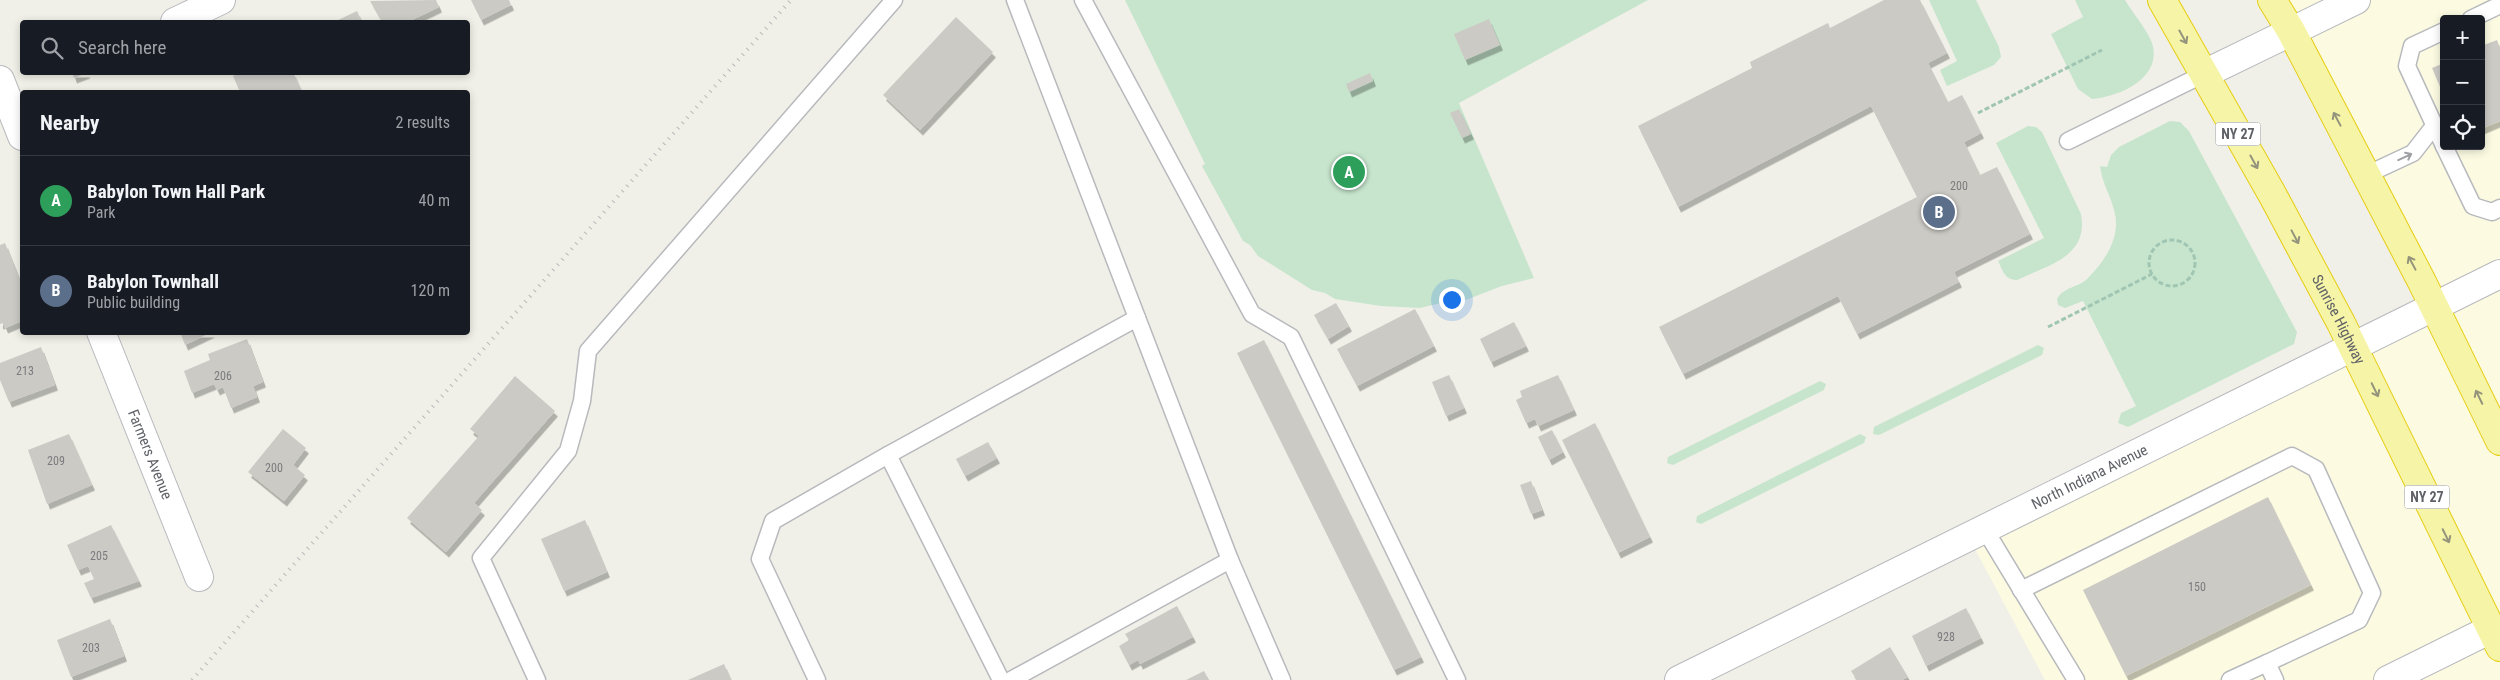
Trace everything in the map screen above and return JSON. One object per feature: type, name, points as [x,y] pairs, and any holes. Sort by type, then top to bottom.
[{"type":"highway","name":"Sunrise Highway","points":[[2162,0],[2272,194],[2353,347],[2496,638]]},
{"type":"highway","points":[[2272,0],[2291,31],[2366,175],[2500,441]]},
{"type":"street","points":[[179,20],[221,0]]},
{"type":"street","points":[[2204,74],[2356,0]]},
{"type":"street","points":[[0,80],[20,131]]},
{"type":"street","name":"North Indiana Avenue","points":[[1678,680],[2500,274]]},
{"type":"street","name":"Farmers Avenue","points":[[102,335],[199,577]]},
{"type":"street","points":[[2388,680],[2496,638]]},
{"type":"lane","points":[[537,680],[481,558],[568,451],[582,401],[588,351],[894,0]]},
{"type":"lane","points":[[1015,0],[1230,560],[1282,680]]},
{"type":"lane","points":[[1083,0],[1252,314],[1291,337],[1458,680]]},
{"type":"lane","points":[[2479,15],[2500,5]]},
{"type":"lane","points":[[2440,33],[2412,46],[2407,66],[2440,138]]},
{"type":"lane","points":[[2068,141],[2204,74]]},
{"type":"lane","points":[[2366,175],[2413,153],[2434,126]]},
{"type":"lane","points":[[2446,150],[2473,206],[2492,212],[2500,208]]},
{"type":"lane","points":[[817,680],[760,559],[764,542],[773,521],[1137,318]]},
{"type":"lane","points":[[888,456],[1001,680]]},
{"type":"lane","points":[[2021,590],[2292,456],[2316,469],[2372,593],[2359,620],[2230,680]]},
{"type":"lane","points":[[1984,528],[2076,680]]},
{"type":"lane","points":[[1011,680],[1230,560]]},
{"type":"lane","points":[[2267,663],[2275,680]]},
{"type":"path","points":[[1978,113],[2040,84],[2102,50]]},
{"type":"path","points":[[2165,241],[2181,241],[2192,252],[2196,266],[2184,284],[2170,287],[2156,280],[2152,274],[2149,259],[2158,245],[2165,241]]},
{"type":"path","points":[[2048,327],[2152,274]]},
{"type":"shaded area","points":[[1125,0],[1648,0],[1459,103],[1534,278],[1502,286],[1463,301],[1441,303],[1420,308],[1381,306],[1335,299],[1325,293],[1312,290],[1258,256],[1250,245],[1243,241],[1202,166],[1205,164]]},
{"type":"shaded area","points":[[1929,0],[1976,0],[1999,47],[2001,57],[1994,65],[1947,86],[1940,70],[1957,61]]},
{"type":"shaded area","points":[[2075,0],[2125,0],[2144,27],[2152,43],[2154,55],[2151,66],[2145,76],[2126,90],[2092,99],[2078,89],[2051,34],[2083,17]]},
{"type":"shaded area","points":[[2272,0],[2500,0],[2500,680],[2045,680],[1968,536],[2434,307]]},
{"type":"shaded area","points":[[2170,121],[2180,122],[2189,131],[2297,332],[2294,344],[2128,427],[2118,423],[2121,413],[2136,406],[2083,301],[2065,308],[2058,305],[2057,299],[2068,289],[2084,281],[2094,271],[2106,256],[2114,238],[2116,220],[2100,166],[2107,167],[2111,155],[2119,147]]},
{"type":"shaded area","points":[[2028,126],[2036,127],[2042,132],[2081,214],[2082,229],[2079,240],[2064,258],[2017,280],[2013,280],[2007,277],[1998,261],[2044,238],[1996,143]]},
{"type":"shaded area","points":[[2038,345],[2044,348],[2042,355],[1879,435],[1873,434],[1874,427]]},
{"type":"shaded area","points":[[1820,381],[1826,384],[1824,390],[1673,465],[1667,463],[1668,457]]},
{"type":"shaded area","points":[[1860,434],[1866,437],[1864,443],[1701,524],[1696,522],[1697,516]]},
{"type":"building","points":[[436,0],[439,7],[412,20],[381,20],[370,1]]},
{"type":"building","points":[[471,0],[509,0],[511,5],[481,20]]},
{"type":"building","points":[[1884,0],[1920,0],[1947,53],[1928,63],[1948,102],[1962,95],[1981,133],[1964,142],[1980,175],[1997,167],[2030,234],[1954,272],[1959,282],[1857,334],[1838,296],[1683,374],[1659,327],[1917,197],[1871,106],[1678,207],[1638,126],[1752,68],[1750,62],[1828,23],[1830,28]]},
{"type":"building","points":[[357,11],[361,20],[338,20]]},
{"type":"building","points":[[956,17],[993,52],[920,130],[883,95]]},
{"type":"building","points":[[1489,19],[1500,45],[1465,60],[1454,34]]},
{"type":"building","points":[[2497,40],[2500,48],[2500,121],[2485,127],[2485,60],[2485,44]]},
{"type":"building","points":[[2440,65],[2440,87],[2432,68]]},
{"type":"building","points":[[1370,73],[1373,81],[1349,92],[1346,84]]},
{"type":"building","points":[[294,75],[301,90],[239,90],[233,76]]},
{"type":"building","points":[[1459,109],[1471,134],[1462,138],[1450,113]]},
{"type":"building","points":[[5,243],[20,281],[20,322],[5,328],[3,323],[0,324],[0,245]]},
{"type":"building","points":[[1336,303],[1349,326],[1328,339],[1314,315]]},
{"type":"building","points":[[1415,309],[1434,346],[1357,386],[1337,349]]},
{"type":"building","points":[[1514,322],[1526,346],[1491,362],[1480,339]]},
{"type":"building","points":[[181,335],[206,335],[185,345]]},
{"type":"building","points":[[247,339],[263,382],[253,386],[257,397],[231,408],[223,387],[217,390],[214,384],[192,393],[184,371],[210,360],[208,354]]},
{"type":"building","points":[[1264,340],[1421,657],[1394,670],[1237,353]]},
{"type":"building","points":[[41,347],[55,385],[9,402],[0,380],[0,363]]},
{"type":"building","points":[[1449,375],[1464,408],[1446,416],[1432,382]]},
{"type":"building","points":[[1558,375],[1574,410],[1538,426],[1535,419],[1526,423],[1516,400],[1522,397],[1520,391]]},
{"type":"building","points":[[515,376],[555,411],[474,503],[482,510],[446,552],[407,518],[479,436],[470,429]]},
{"type":"building","points":[[1595,423],[1650,537],[1618,553],[1562,440]]},
{"type":"building","points":[[283,429],[306,448],[293,465],[305,475],[284,501],[248,472]]},
{"type":"building","points":[[1552,430],[1563,452],[1549,460],[1538,437]]},
{"type":"building","points":[[69,434],[92,485],[47,504],[28,450]]},
{"type":"building","points":[[988,442],[997,458],[965,476],[956,459]]},
{"type":"building","points":[[1531,481],[1542,510],[1531,514],[1520,485]]},
{"type":"building","points":[[2268,497],[2311,585],[2126,676],[2083,590]]},
{"type":"building","points":[[585,520],[607,572],[564,591],[541,539]]},
{"type":"building","points":[[111,525],[139,581],[91,598],[84,583],[94,579],[88,566],[78,570],[67,545]]},
{"type":"building","points":[[1177,606],[1193,637],[1140,664],[1138,660],[1129,665],[1119,646],[1129,640],[1125,634]]},
{"type":"building","points":[[1966,608],[1981,638],[1926,666],[1912,636]]},
{"type":"building","points":[[110,619],[124,656],[71,677],[57,640]]},
{"type":"building","points":[[1890,647],[1908,677],[1902,680],[1857,680],[1851,671]]},
{"type":"building","points":[[724,664],[731,680],[688,680]]},
{"type":"building","points":[[1204,671],[1209,680],[1186,680]]},
{"type":"railway","points":[[192,680],[791,0]]},
{"type":"place","name":"Babylon Town Hall Park","points":[[1349,172]]},
{"type":"place","name":"Babylon Townhall","points":[[1939,212]]}]
